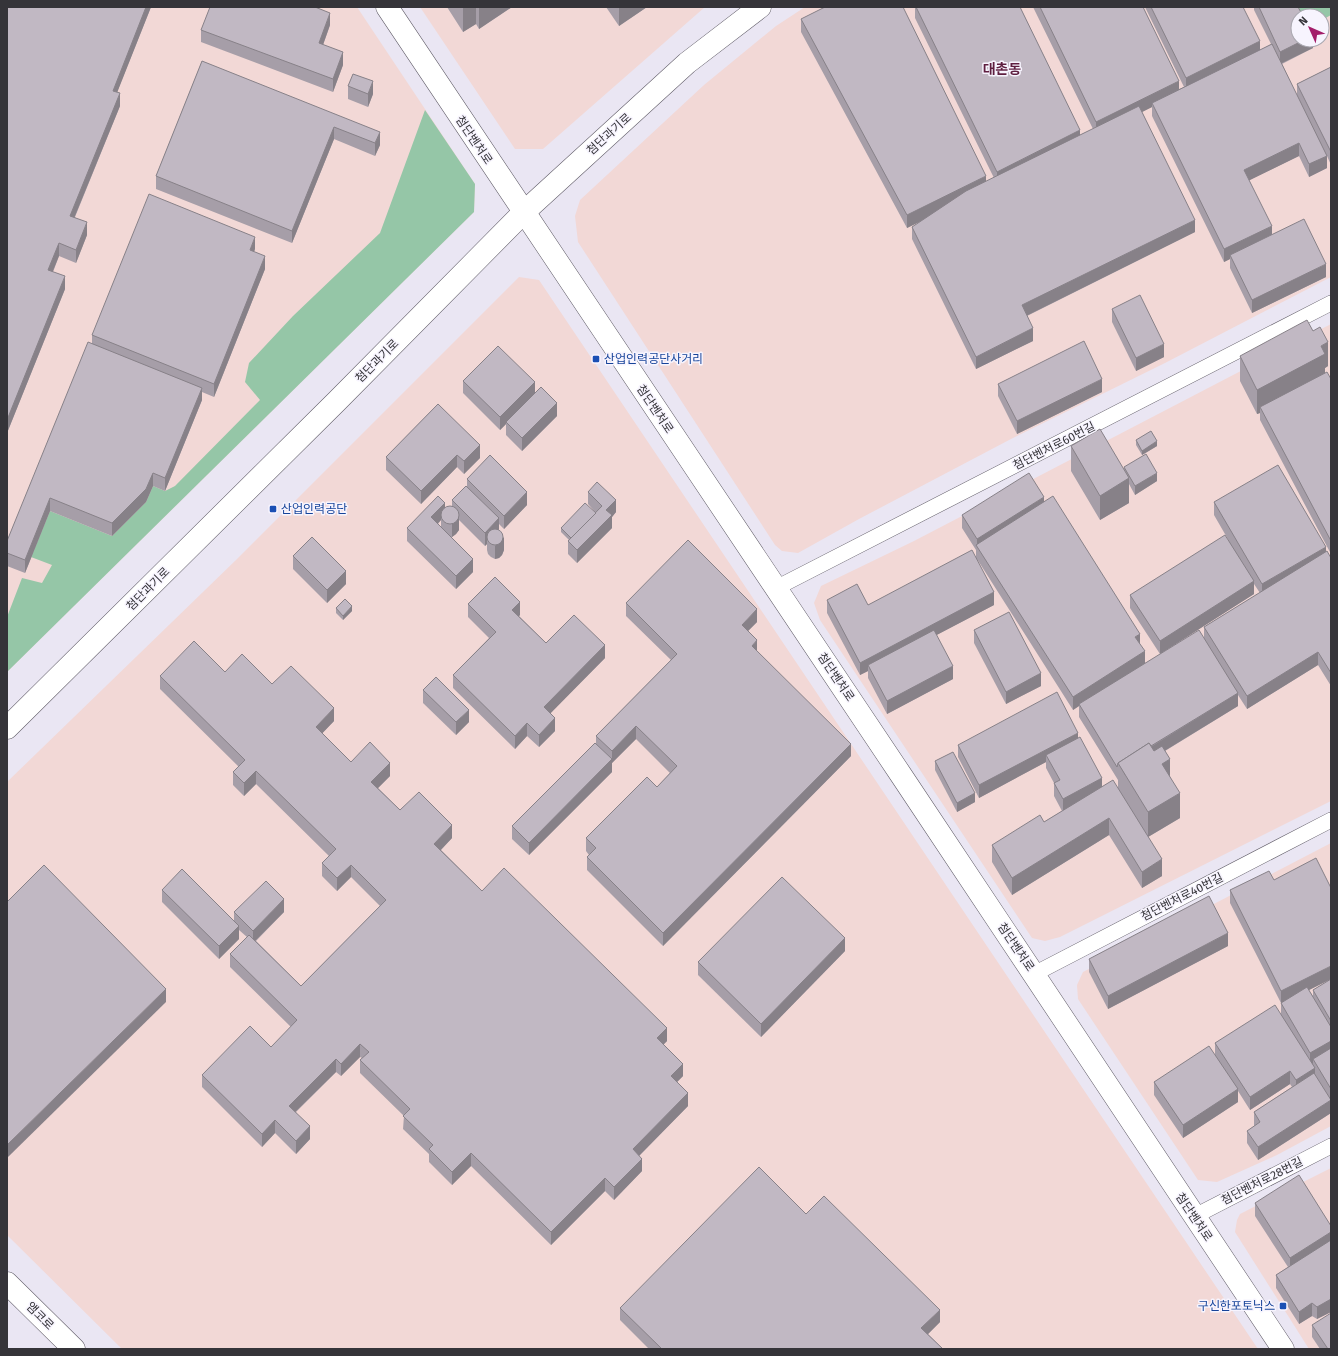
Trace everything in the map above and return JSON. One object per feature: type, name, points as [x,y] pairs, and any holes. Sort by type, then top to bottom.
[{"type":"street","name":"첨단벤처로","points":[[386,7],[776,588],[1283,1349]]},
{"type":"street","name":"첨단과기로","points":[[7,728],[337,401],[523,213],[687,63],[760,7]]},
{"type":"street","name":"첨단벤처로60번길","points":[[776,588],[1331,303]]},
{"type":"street","name":"첨단벤처로40번길","points":[[1034,974],[1331,820]]},
{"type":"street","name":"첨단벤처로28번길","points":[[1193,1216],[1331,1146]]},
{"type":"street","name":"앰코로","points":[[7,1283],[74,1349]]},
{"type":"shaded area","points":[[7,7],[357,7],[475,184],[474,212],[7,672]]},
{"type":"shaded area","points":[[420,7],[705,7],[543,149],[515,149]]},
{"type":"shaded area","points":[[805,7],[1331,7],[1331,277],[1165,363],[1011,439],[798,553],[782,551],[775,545],[578,242],[575,216],[580,200],[704,85],[776,26]]},
{"type":"shaded area","points":[[519,277],[539,280],[1258,1349],[122,1349],[7,1235],[7,782],[236,560]]},
{"type":"shaded area","points":[[1331,324],[1331,801],[1060,937],[1045,941],[1032,938],[820,620],[814,603],[821,586],[914,541]]},
{"type":"shaded area","points":[[1331,843],[1331,1126],[1277,1155],[1217,1182],[1198,1180],[1078,999],[1077,985],[1083,972]]},
{"type":"shaded area","points":[[1331,1168],[1331,1349],[1309,1349],[1235,1232],[1237,1220],[1240,1214]]},
{"type":"green space","points":[[1331,7],[1331,15],[1330,8],[1298,8]]},
{"type":"green space","points":[[425,110],[475,184],[474,212],[7,672],[7,617],[22,578],[42,583],[52,565],[31,557],[50,511],[112,536],[146,502],[153,486],[165,491],[175,486],[260,400],[245,382],[249,363],[293,316],[380,233]]},
{"type":"building","points":[[7,7],[146,7],[113,91],[120,93],[70,216],[87,222],[76,250],[59,243],[48,270],[65,276],[7,420]]},
{"type":"building","points":[[210,7],[315,7],[330,13],[319,43],[343,52],[333,79],[201,30]]},
{"type":"building","points":[[825,7],[903,7],[986,176],[907,215],[801,19]]},
{"type":"building","points":[[916,7],[1020,7],[1080,130],[997,172]]},
{"type":"building","points":[[1040,7],[1143,7],[1179,81],[1096,122]]},
{"type":"building","points":[[1151,7],[1243,7],[1260,41],[1186,78]]},
{"type":"building","points":[[1259,7],[1299,8],[1290,8],[1290,47],[1280,52]]},
{"type":"building","points":[[1272,44],[1327,156],[1309,164],[1299,143],[1244,170],[1272,226],[1224,249],[1152,103]]},
{"type":"building","points":[[202,61],[380,132],[375,143],[334,127],[292,231],[156,176]]},
{"type":"building","points":[[1331,67],[1331,152],[1297,84]]},
{"type":"building","points":[[353,74],[373,81],[368,94],[348,86]]},
{"type":"building","points":[[1139,106],[1195,220],[1022,305],[1033,328],[976,357],[912,227],[966,191]]},
{"type":"building","points":[[149,194],[255,237],[250,250],[265,256],[214,384],[92,335]]},
{"type":"building","points":[[1304,219],[1326,264],[1252,300],[1230,255]]},
{"type":"building","points":[[1140,295],[1164,344],[1136,358],[1112,309]]},
{"type":"building","points":[[1307,320],[1313,331],[1320,327],[1328,342],[1321,346],[1325,354],[1257,390],[1240,356]]},
{"type":"building","points":[[1084,341],[1102,379],[1017,421],[998,384]]},
{"type":"building","points":[[88,342],[202,388],[165,478],[153,473],[146,489],[112,523],[50,498],[25,560],[7,553],[7,541]]},
{"type":"building","points":[[498,346],[535,382],[500,417],[463,381]]},
{"type":"building","points":[[1327,372],[1331,379],[1331,541],[1260,407]]},
{"type":"building","points":[[541,387],[557,403],[522,438],[506,422]]},
{"type":"building","points":[[438,404],[480,445],[464,461],[457,455],[421,491],[386,457]]},
{"type":"building","points":[[1100,429],[1129,478],[1100,496],[1071,446]]},
{"type":"building","points":[[1151,431],[1157,441],[1142,451],[1136,440]]},
{"type":"building","points":[[1146,454],[1157,473],[1135,486],[1124,467]]},
{"type":"building","points":[[490,455],[527,492],[504,516],[467,479]]},
{"type":"building","points":[[1278,465],[1326,547],[1262,584],[1214,502]]},
{"type":"building","points":[[1029,473],[1044,497],[977,539],[962,515]]},
{"type":"building","points":[[597,482],[616,500],[606,510],[612,515],[577,550],[568,541],[602,506],[588,492]]},
{"type":"building","points":[[466,486],[499,518],[485,533],[452,500]]},
{"type":"building","points":[[438,496],[445,503],[431,517],[473,559],[456,576],[407,528]]},
{"type":"building","points":[[1053,496],[1140,634],[1135,637],[1145,651],[1073,697],[976,545]]},
{"type":"building","points":[[585,503],[596,513],[571,538],[561,528]]},
{"type":"building","points":[[450,506],[456,509],[459,515],[456,521],[450,524],[444,521],[441,515],[444,509]]},
{"type":"building","points":[[492,529],[498,529],[503,534],[501,543],[498,545],[492,545],[487,540],[487,534]]},
{"type":"building","points":[[1225,535],[1254,581],[1160,641],[1130,595]]},
{"type":"building","points":[[312,537],[346,571],[327,590],[293,556]]},
{"type":"building","points":[[688,540],[757,609],[742,625],[757,640],[752,646],[851,744],[663,933],[587,857],[596,848],[586,838],[647,777],[657,787],[677,766],[636,726],[612,751],[596,736],[677,654],[626,603]]},
{"type":"building","points":[[972,550],[994,592],[860,663],[827,600],[857,584],[868,605]]},
{"type":"building","points":[[1327,551],[1331,558],[1331,673],[1318,652],[1247,696],[1204,627]]},
{"type":"building","points":[[495,577],[520,602],[512,610],[546,643],[574,615],[605,645],[544,707],[555,718],[539,735],[527,723],[515,736],[453,675],[496,632],[468,604]]},
{"type":"building","points":[[345,599],[352,606],[343,616],[336,608]]},
{"type":"building","points":[[1009,612],[1041,673],[1006,692],[974,630]]},
{"type":"building","points":[[934,630],[953,666],[887,701],[868,665]]},
{"type":"building","points":[[1199,630],[1238,693],[1151,746],[1149,743],[1118,763],[1117,767],[1079,704]]},
{"type":"building","points":[[194,641],[225,672],[242,654],[272,684],[291,666],[334,708],[316,727],[351,762],[370,742],[390,763],[371,782],[400,810],[419,792],[452,825],[434,844],[482,891],[504,868],[667,1028],[657,1038],[683,1064],[671,1076],[688,1093],[633,1149],[642,1159],[614,1187],[605,1178],[551,1232],[471,1153],[452,1172],[429,1149],[433,1145],[403,1116],[410,1109],[360,1060],[369,1052],[360,1044],[341,1064],[336,1059],[289,1106],[310,1126],[296,1141],[275,1120],[262,1134],[202,1075],[250,1026],[271,1047],[297,1020],[230,954],[249,935],[301,986],[386,900],[351,865],[337,878],[322,863],[336,849],[256,771],[244,783],[233,772],[245,760],[160,676]]},
{"type":"building","points":[[436,677],[469,710],[456,722],[423,690]]},
{"type":"building","points":[[1057,692],[1078,733],[979,785],[958,745]]},
{"type":"building","points":[[1080,737],[1102,778],[1063,799],[1054,783],[1060,780],[1046,755]]},
{"type":"building","points":[[595,743],[612,759],[529,843],[512,826]]},
{"type":"building","points":[[1149,743],[1154,751],[1162,746],[1170,759],[1162,764],[1180,793],[1148,812],[1118,763]]},
{"type":"building","points":[[953,752],[975,793],[957,803],[935,761]]},
{"type":"building","points":[[1113,780],[1162,859],[1142,872],[1109,818],[1012,878],[992,845],[1040,815],[1044,822]]},
{"type":"building","points":[[1316,858],[1331,888],[1331,966],[1281,991],[1230,890],[1269,871],[1274,880]]},
{"type":"building","points":[[44,865],[166,989],[7,1145],[7,902]]},
{"type":"building","points":[[182,869],[239,926],[219,946],[162,890]]},
{"type":"building","points":[[782,877],[845,938],[761,1024],[698,962]]},
{"type":"building","points":[[266,881],[284,899],[253,931],[234,912]]},
{"type":"building","points":[[1209,896],[1228,933],[1108,996],[1089,959]]},
{"type":"building","points":[[1331,979],[1331,1021],[1313,990]]},
{"type":"building","points":[[1307,987],[1331,1027],[1331,1041],[1310,1053],[1281,1003]]},
{"type":"building","points":[[1275,1005],[1315,1068],[1296,1080],[1290,1071],[1250,1097],[1215,1043]]},
{"type":"building","points":[[1209,1046],[1238,1089],[1183,1125],[1154,1082]]},
{"type":"building","points":[[1331,1048],[1331,1089],[1313,1059]]},
{"type":"building","points":[[1314,1073],[1331,1100],[1258,1147],[1247,1131],[1260,1122],[1254,1112]]},
{"type":"building","points":[[759,1167],[806,1214],[824,1196],[940,1310],[921,1328],[943,1349],[662,1349],[620,1308]]},
{"type":"building","points":[[1299,1175],[1331,1226],[1331,1232],[1290,1258],[1255,1203]]},
{"type":"building","points":[[1331,1240],[1331,1299],[1317,1307],[1312,1303],[1299,1312],[1276,1275]]},
{"type":"building","points":[[1331,1313],[1331,1349],[1328,1349],[1312,1325]]},
{"type":"place","name":"산업인력공단사거리","points":[[596,359]]},
{"type":"place","name":"산업인력공단","points":[[273,509]]},
{"type":"place","name":"구신한포토닉스","points":[[1283,1306]]},
{"type":"district","name":"대촌동","points":[[1002,69]]}]
